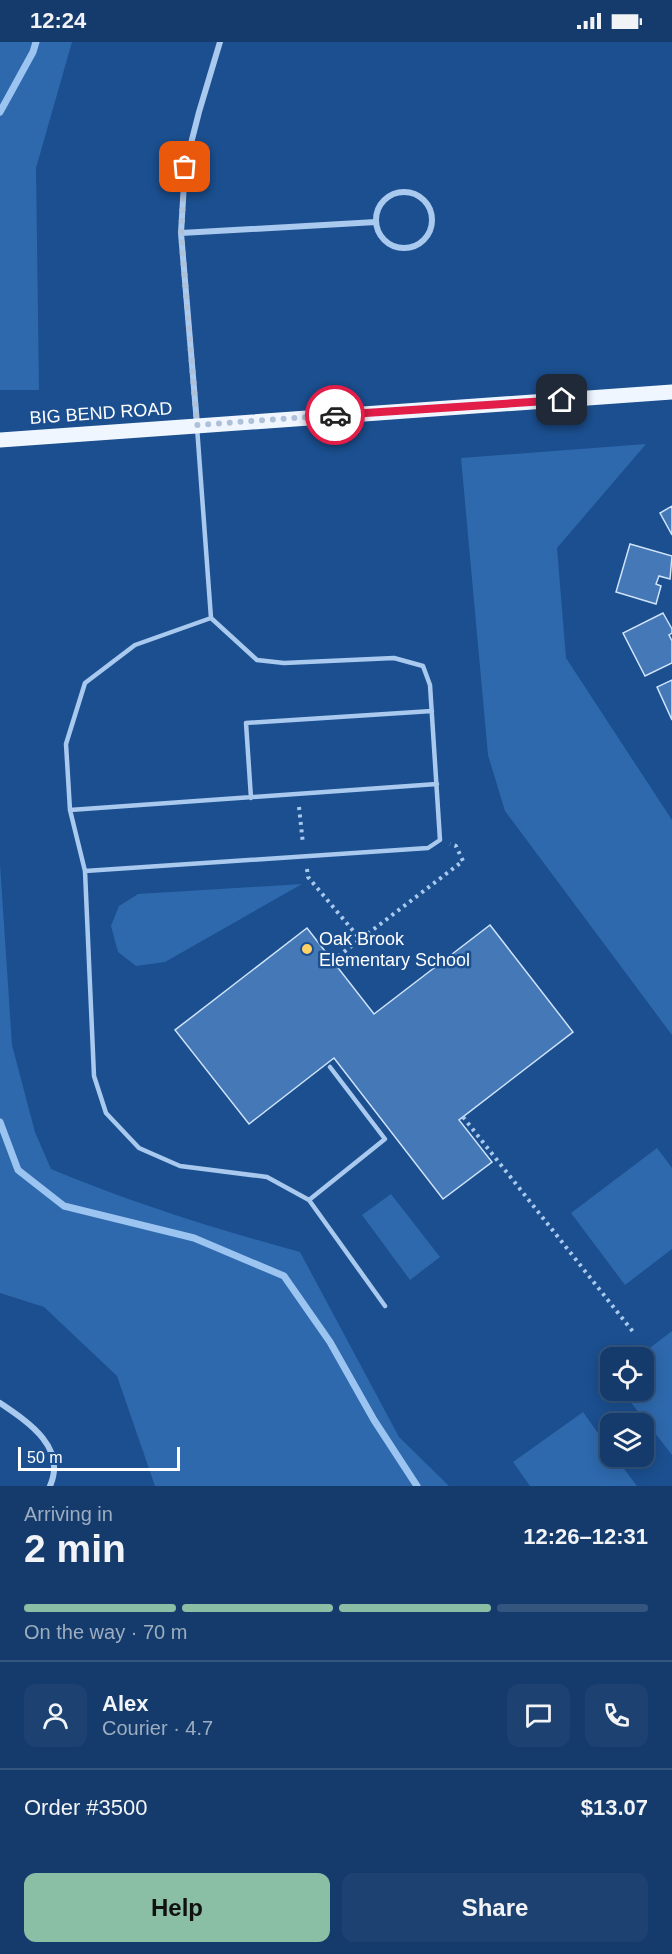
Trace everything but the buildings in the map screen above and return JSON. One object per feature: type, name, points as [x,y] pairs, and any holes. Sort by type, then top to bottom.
[{"type":"main road","name":"BIG BEND ROAD","points":[[6,439],[672,392]]},
{"type":"street","points":[[197,425],[181,233],[185,167],[220,42]]},
{"type":"street","points":[[405,192],[415,194],[423,200],[429,207],[432,219],[426,237],[419,244],[405,248],[395,247],[386,242],[380,235],[376,222],[381,203],[388,197],[405,192]]},
{"type":"street","points":[[181,233],[376,222]]},
{"type":"street","points":[[0,1403],[43,1436],[53,1455],[55,1476],[51,1486]]},
{"type":"lane","points":[[85,871],[428,848],[440,840],[430,685],[423,666],[394,658],[284,663],[257,660],[211,618],[197,425]]},
{"type":"lane","points":[[211,618],[135,645],[85,683],[66,744],[70,810],[85,871],[94,1076],[106,1113],[139,1148],[180,1166],[267,1177],[309,1200],[385,1306]]},
{"type":"lane","points":[[251,798],[246,723],[432,711]]},
{"type":"lane","points":[[70,810],[437,784]]},
{"type":"lane","points":[[309,1200],[385,1139],[330,1067]]},
{"type":"path","points":[[298,794],[304,856],[309,877],[360,939]]},
{"type":"path","points":[[332,961],[463,861],[456,846],[440,840]]},
{"type":"path","points":[[463,1117],[634,1333]]},
{"type":"shaded area","points":[[0,42],[72,42],[36,168],[39,390],[0,390]]},
{"type":"shaded area","points":[[646,444],[557,548],[566,658],[672,820],[672,1035],[505,811],[488,755],[461,458]]},
{"type":"shaded area","points":[[0,864],[12,1045],[35,1132],[51,1169],[174,1215],[300,1252],[399,1437],[449,1486],[155,1486],[117,1376],[44,1307],[0,1293]]},
{"type":"shaded area","points":[[302,884],[165,962],[136,966],[118,952],[111,926],[119,906],[138,894]]},
{"type":"shaded area","points":[[657,1148],[672,1168],[672,1249],[625,1285],[571,1213]]},
{"type":"shaded area","points":[[391,1194],[440,1257],[410,1280],[362,1215]]},
{"type":"shaded area","points":[[672,1331],[672,1455],[654,1432],[654,1413],[639,1413],[630,1401],[654,1401],[654,1347],[651,1347]]},
{"type":"shaded area","points":[[583,1412],[600,1436],[600,1467],[623,1467],[637,1486],[530,1486],[513,1462]]},
{"type":"waterway","points":[[0,112],[33,52],[36,42]]},
{"type":"waterway","points":[[0,1122],[18,1170],[64,1206],[194,1238],[284,1276],[330,1342],[374,1420],[417,1486]]},
{"type":"way so far","points":[[185,167],[181,233],[197,425],[335,415]]},
{"type":"place","name":"Oak Brook Elementary School","points":[[307,949]]},
{"type":"route","points":[[335,415],[562,400]]}]
